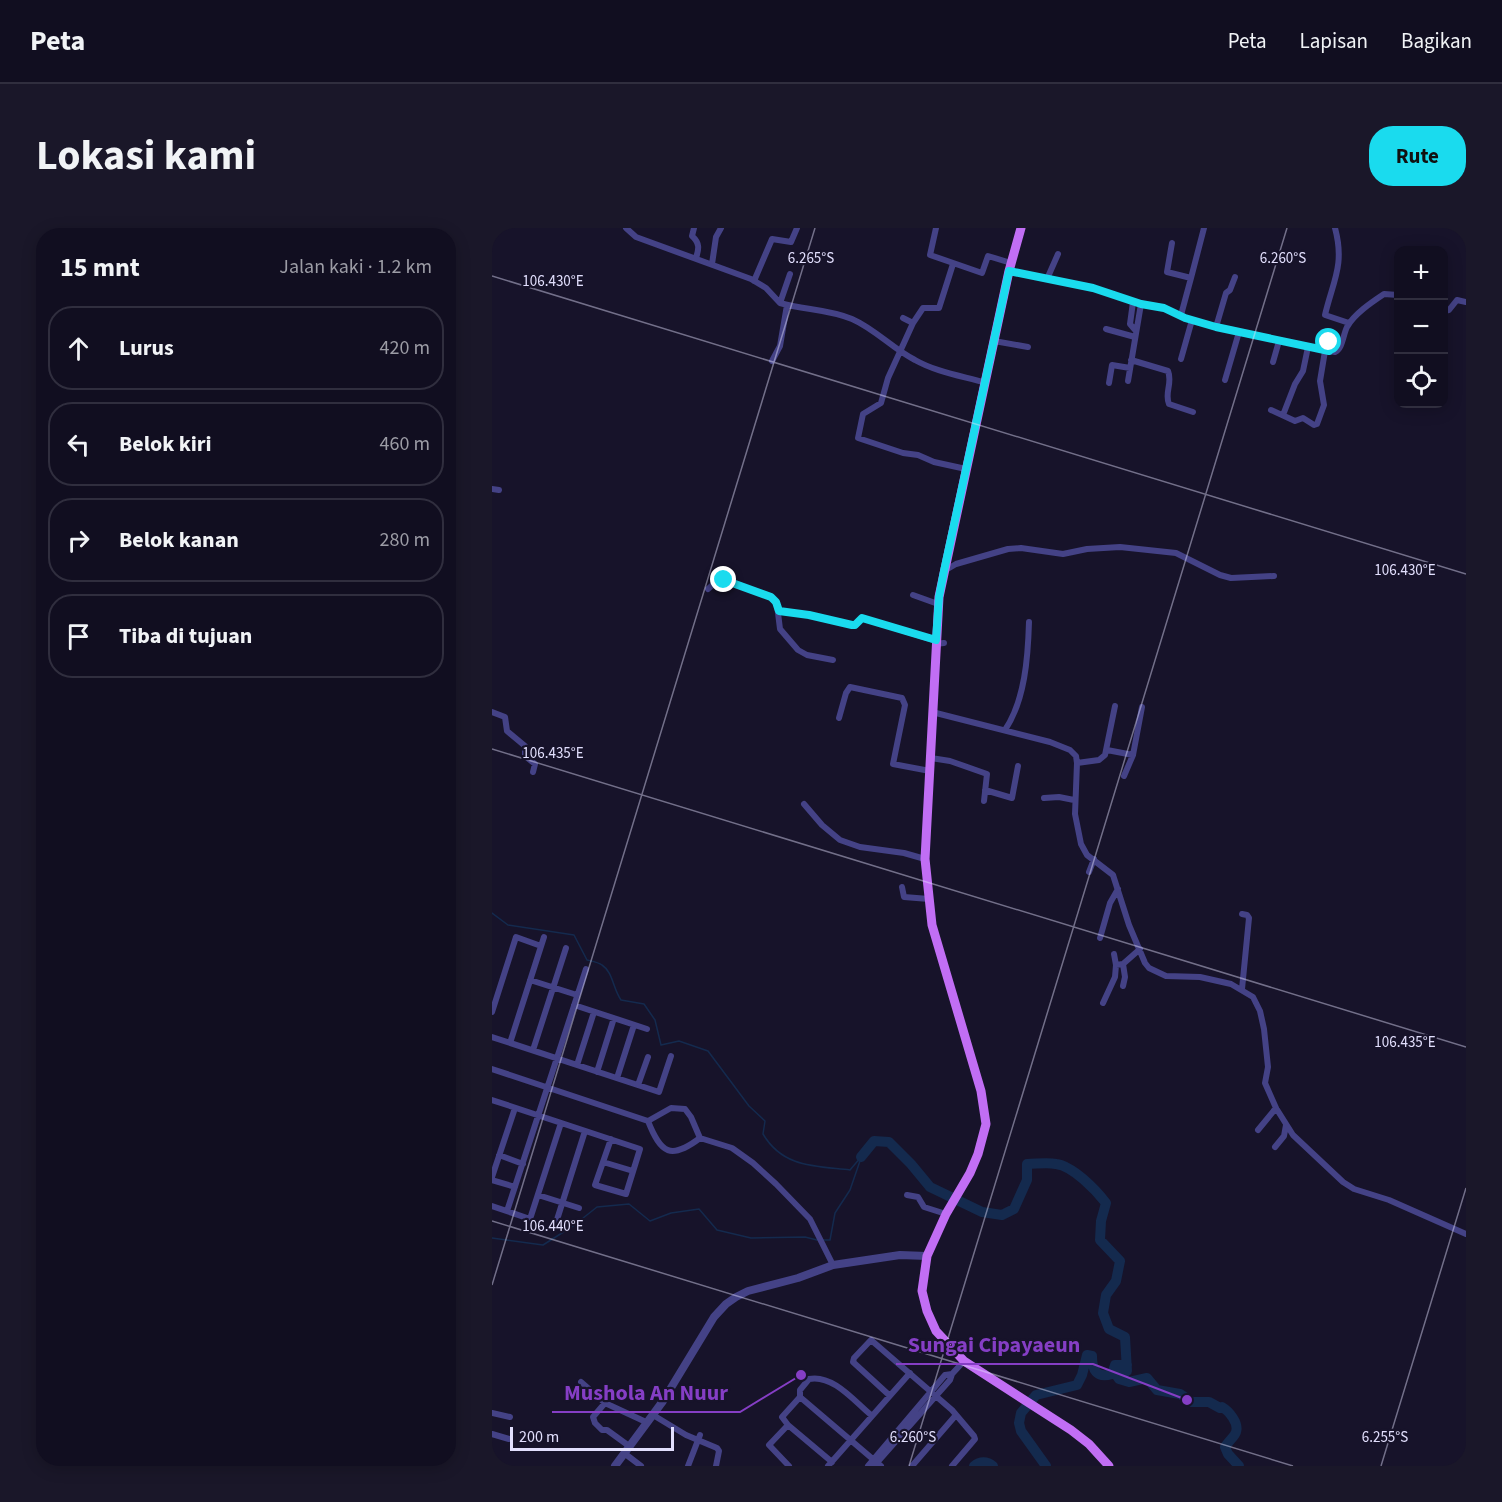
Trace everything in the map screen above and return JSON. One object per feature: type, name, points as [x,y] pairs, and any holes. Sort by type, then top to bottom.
[{"type":"main road","points":[[1021,228],[1010,267],[938,604],[938,643],[932,712],[932,758],[925,859],[932,925],[981,1091],[985,1114],[984,1136],[978,1154],[927,1256],[922,1291],[927,1311],[936,1331],[964,1361],[1089,1444],[1109,1466]]},
{"type":"street","points":[[694,228],[692,236],[699,246],[696,258]]},
{"type":"street","points":[[712,264],[716,237],[721,228]]},
{"type":"street","points":[[754,280],[772,239],[791,242],[797,228]]},
{"type":"street","points":[[936,228],[929,254],[953,264],[982,273],[988,256],[1010,267],[1047,279],[1093,288],[1133,302],[1164,308],[1216,327],[1327,351],[1338,351],[1349,323],[1381,296],[1394,295]]},
{"type":"street","points":[[1181,315],[1204,228]]},
{"type":"street","points":[[1335,228],[1340,256],[1339,268],[1325,315],[1349,323]]},
{"type":"street","points":[[627,229],[636,237],[754,280],[783,304],[831,311],[852,319],[901,352],[931,367],[986,383]]},
{"type":"street","points":[[1172,243],[1167,272],[1191,278]]},
{"type":"street","points":[[1047,279],[1058,254]]},
{"type":"street","points":[[953,264],[939,308],[923,308],[913,322],[888,378],[881,403],[863,414],[858,438],[903,453],[918,455],[934,462],[966,469]]},
{"type":"street","points":[[772,361],[780,346],[783,304],[790,274]]},
{"type":"street","points":[[1216,327],[1226,291],[1231,289],[1235,277]]},
{"type":"street","points":[[1448,310],[1457,300],[1466,302]]},
{"type":"street","points":[[1133,302],[1130,324],[1135,334]]},
{"type":"street","points":[[1128,381],[1141,304]]},
{"type":"street","points":[[903,318],[913,322]]},
{"type":"street","points":[[1181,359],[1192,320]]},
{"type":"street","points":[[1106,329],[1135,334]]},
{"type":"street","points":[[1225,380],[1239,332]]},
{"type":"street","points":[[1271,411],[1295,421],[1303,418],[1314,425],[1317,424],[1324,405],[1320,381],[1330,342],[1324,340],[1323,332]]},
{"type":"street","points":[[1273,362],[1279,340]]},
{"type":"street","points":[[994,341],[1028,347]]},
{"type":"street","points":[[1283,415],[1295,384],[1303,371],[1308,347]]},
{"type":"street","points":[[1131,360],[1168,371],[1171,379],[1168,404],[1193,412]]},
{"type":"street","points":[[1109,383],[1112,365],[1130,368]]},
{"type":"street","points":[[944,571],[956,564],[1008,549],[1021,548],[1063,554],[1087,549],[1120,547],[1176,553],[1220,575],[1231,578],[1274,576]]},
{"type":"street","points":[[708,589],[717,581],[724,580],[771,597],[776,602],[779,611],[780,629],[798,650],[807,655],[833,660]]},
{"type":"street","points":[[913,595],[938,604]]},
{"type":"street","points":[[779,611],[852,625],[862,618],[938,643]]},
{"type":"street","points":[[1005,730],[1013,718],[1022,685],[1028,649],[1029,622]]},
{"type":"street","points":[[839,718],[850,687],[902,698],[905,705],[893,764],[930,771]]},
{"type":"street","points":[[1077,763],[1099,760],[1107,750],[1115,706]]},
{"type":"street","points":[[1124,776],[1133,755],[1142,706]]},
{"type":"street","points":[[492,712],[505,717],[506,729],[525,746],[525,756],[535,764],[533,772]]},
{"type":"street","points":[[932,712],[1040,739],[1070,750],[1076,756],[1077,763],[1074,800],[1075,823],[1079,837],[1084,850],[1113,875],[1129,925],[1149,968],[1166,976],[1210,979],[1231,984],[1253,997],[1260,1011],[1267,1051],[1268,1067],[1265,1083],[1286,1125],[1308,1150],[1354,1189],[1389,1200],[1466,1234]]},
{"type":"street","points":[[1107,750],[1133,755]]},
{"type":"street","points":[[932,758],[950,761],[987,774],[984,801]]},
{"type":"street","points":[[985,790],[1012,798],[1018,766]]},
{"type":"street","points":[[1044,798],[1061,797],[1074,800]]},
{"type":"street","points":[[804,804],[822,825],[840,840],[860,847],[904,853],[925,859]]},
{"type":"street","points":[[1089,872],[1094,859]]},
{"type":"street","points":[[902,887],[904,897],[929,899]]},
{"type":"street","points":[[1100,938],[1110,903],[1118,889]]},
{"type":"street","points":[[1242,914],[1249,918],[1242,989]]},
{"type":"street","points":[[492,1011],[516,937],[541,946]]},
{"type":"street","points":[[510,1042],[544,938]]},
{"type":"street","points":[[533,1050],[566,948]]},
{"type":"street","points":[[1116,965],[1124,964],[1140,949]]},
{"type":"street","points":[[1103,1003],[1115,977],[1114,954]]},
{"type":"street","points":[[1123,986],[1124,964]]},
{"type":"street","points":[[507,1211],[586,969]]},
{"type":"street","points":[[530,980],[577,995]]},
{"type":"street","points":[[492,983],[500,986]]},
{"type":"street","points":[[574,1005],[647,1029]]},
{"type":"street","points":[[577,1065],[594,1012]]},
{"type":"street","points":[[597,1072],[614,1018]]},
{"type":"street","points":[[617,1078],[634,1025]]},
{"type":"street","points":[[492,1037],[659,1092],[671,1056]]},
{"type":"street","points":[[638,1085],[648,1057]]},
{"type":"street","points":[[492,1070],[648,1121],[657,1142],[663,1149],[680,1151],[700,1138]]},
{"type":"street","points":[[492,1100],[515,1108],[538,1115],[561,1123],[610,1139],[640,1149],[626,1194],[595,1185],[610,1139]]},
{"type":"street","points":[[648,1121],[664,1110],[679,1107],[688,1112],[700,1138],[732,1148],[753,1163],[810,1219],[825,1246],[832,1265]]},
{"type":"street","points":[[515,1108],[492,1178],[515,1187]]},
{"type":"street","points":[[1258,1131],[1276,1108]]},
{"type":"street","points":[[492,1206],[530,1219],[561,1123]]},
{"type":"street","points":[[1275,1147],[1284,1136],[1286,1125]]},
{"type":"street","points":[[555,1226],[585,1131]]},
{"type":"street","points":[[499,1155],[522,1164]]},
{"type":"street","points":[[603,1162],[633,1172]]},
{"type":"street","points":[[538,1195],[579,1208]]},
{"type":"street","points":[[907,1195],[918,1197],[924,1207],[947,1212]]},
{"type":"street","points":[[615,1466],[680,1375],[714,1317],[726,1304],[748,1292],[798,1278],[832,1265],[900,1255],[927,1256]]},
{"type":"street","points":[[889,1395],[853,1362],[854,1358],[873,1340],[956,1415],[975,1438],[952,1466]]},
{"type":"street","points":[[867,1466],[877,1463],[933,1394],[945,1375],[952,1374],[964,1361]]},
{"type":"street","points":[[871,1416],[832,1382],[809,1378],[800,1390],[800,1397],[782,1417],[830,1464],[910,1373]]},
{"type":"street","points":[[581,1382],[605,1403],[646,1422]]},
{"type":"street","points":[[800,1397],[877,1463]]},
{"type":"street","points":[[605,1403],[593,1417],[595,1423],[602,1430],[607,1430],[629,1446]]},
{"type":"street","points":[[492,1413],[510,1417]]},
{"type":"street","points":[[653,1414],[717,1448],[719,1451],[716,1466]]},
{"type":"street","points":[[912,1466],[956,1415]]},
{"type":"street","points":[[788,1425],[769,1445],[789,1466]]},
{"type":"street","points":[[492,1434],[509,1438]]},
{"type":"street","points":[[688,1466],[699,1438]]},
{"type":"street","points":[[624,1454],[641,1466]]},
{"type":"waterway","points":[[492,913],[508,925],[574,935],[587,960],[606,968],[621,1000],[644,1004],[655,1020],[661,1045],[679,1041],[708,1051],[749,1106],[765,1121],[763,1134],[780,1153],[790,1159],[813,1166],[850,1170],[861,1157]]},
{"type":"waterway","points":[[861,1157],[874,1141],[889,1142],[930,1187],[982,1212],[1002,1215],[1014,1209],[1027,1180],[1027,1164],[1056,1164],[1070,1169],[1084,1179],[1106,1203],[1101,1221],[1100,1240],[1120,1261],[1116,1281],[1106,1295],[1103,1313],[1109,1329],[1125,1337],[1127,1371],[1117,1376],[1129,1382],[1147,1378],[1157,1390],[1180,1394],[1192,1402],[1209,1402],[1225,1409],[1233,1418],[1237,1429],[1225,1447],[1239,1466]]},
{"type":"waterway","points":[[822,1240],[830,1240],[835,1213],[850,1190],[861,1158]]},
{"type":"waterway","points":[[492,1238],[543,1245],[597,1207],[629,1204],[650,1221],[671,1213],[699,1209],[717,1230],[751,1238],[805,1237],[817,1240]]},
{"type":"waterway","points":[[1046,1466],[1021,1431],[1019,1423],[1021,1413],[1036,1395],[1077,1385],[1087,1355],[1092,1356],[1094,1369],[1102,1375],[1112,1374],[1115,1365],[1127,1365]]},
{"type":"waterway","points":[[974,1466],[983,1462],[993,1466]]},
{"type":"place","name":"Mushola An Nuur","points":[[801,1375]]},
{"type":"place","name":"Sungai Cipayaeun","points":[[1187,1400]]},
{"type":"route","points":[[724,580],[771,597],[776,602],[779,611],[852,625],[862,618],[936,640],[939,597],[944,571],[1009,271],[1093,288],[1141,304],[1164,308],[1185,318],[1216,327],[1329,351],[1329,342]]}]
